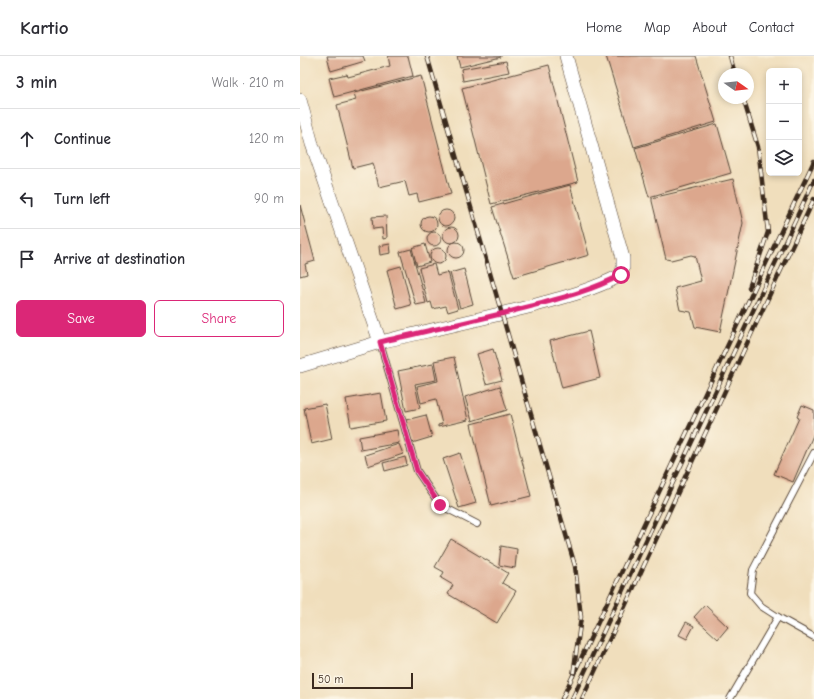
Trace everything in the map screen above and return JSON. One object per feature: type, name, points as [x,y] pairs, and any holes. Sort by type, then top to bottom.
[{"type":"street","points":[[300,366],[380,342],[502,314],[559,298],[602,284],[621,275],[623,258],[566,56]]},
{"type":"street","points":[[300,100],[312,144],[380,342]]},
{"type":"lane","points":[[380,342],[417,471],[440,505],[477,524]]},
{"type":"lane","points":[[814,452],[754,570],[750,593],[761,606],[814,637]]},
{"type":"lane","points":[[730,699],[778,617]]},
{"type":"building","points":[[327,56],[363,56],[365,61],[331,71]]},
{"type":"building","points":[[388,56],[408,56],[413,76],[334,97],[329,78],[347,74],[348,77],[390,66]]},
{"type":"building","points":[[457,56],[501,56],[501,57],[460,67]]},
{"type":"building","points":[[606,56],[696,56],[716,122],[634,147]]},
{"type":"building","points":[[506,61],[509,72],[463,81],[461,69]]},
{"type":"building","points":[[549,65],[578,182],[491,204],[462,88]]},
{"type":"building","points":[[421,76],[451,194],[419,202],[417,194],[409,196],[405,181],[379,187],[373,163],[353,168],[337,105],[356,100],[354,93]]},
{"type":"building","points":[[717,124],[731,173],[649,197],[635,148]]},
{"type":"building","points":[[733,179],[743,223],[720,332],[695,327],[691,312],[680,310],[675,288],[701,281],[695,256],[691,255],[671,260],[666,259],[652,198]]},
{"type":"building","points":[[570,185],[589,255],[514,277],[492,207]]},
{"type":"building","points":[[300,205],[315,261],[305,264],[307,274],[300,276]]},
{"type":"building","points":[[446,210],[453,215],[454,218],[449,225],[446,226],[439,221],[438,218],[443,211]]},
{"type":"building","points":[[386,216],[387,238],[383,239],[382,228],[373,229],[372,217]]},
{"type":"building","points":[[429,216],[436,221],[437,224],[432,231],[429,232],[422,227],[421,224],[426,217]]},
{"type":"building","points":[[451,227],[458,232],[459,235],[454,242],[451,243],[444,238],[443,235],[448,228]]},
{"type":"building","points":[[434,232],[439,234],[441,239],[439,244],[434,246],[429,244],[427,239],[429,234]]},
{"type":"building","points":[[456,242],[462,244],[464,250],[462,256],[456,258],[450,256],[448,250],[450,244]]},
{"type":"building","points":[[390,244],[391,253],[380,255],[379,246]]},
{"type":"building","points":[[425,244],[430,262],[417,266],[412,248]]},
{"type":"building","points":[[438,248],[445,253],[446,256],[441,263],[438,264],[431,259],[430,256],[435,249]]},
{"type":"building","points":[[411,249],[426,303],[416,305],[400,252]]},
{"type":"building","points":[[434,264],[437,275],[448,272],[458,309],[448,312],[446,306],[433,309],[431,302],[428,303],[419,268]]},
{"type":"building","points":[[401,266],[411,305],[397,309],[387,270]]},
{"type":"building","points":[[464,269],[473,304],[460,308],[450,273]]},
{"type":"building","points":[[589,331],[600,378],[562,388],[550,341]]},
{"type":"building","points":[[493,349],[502,380],[486,384],[477,354]]},
{"type":"building","points":[[454,357],[468,420],[438,427],[438,425],[442,424],[436,399],[421,403],[417,386],[438,381],[434,361]]},
{"type":"building","points":[[433,364],[436,380],[415,384],[420,408],[406,411],[398,371]]},
{"type":"building","points":[[500,386],[507,410],[472,421],[465,397]]},
{"type":"building","points":[[381,393],[386,421],[351,427],[346,399]]},
{"type":"building","points":[[325,404],[332,439],[311,444],[304,408]]},
{"type":"building","points":[[802,405],[814,410],[814,433],[793,482],[774,474],[799,418],[797,417]]},
{"type":"building","points":[[510,414],[531,496],[491,506],[471,424]]},
{"type":"building","points":[[426,415],[432,437],[412,443],[406,420]]},
{"type":"building","points":[[397,430],[399,443],[361,450],[359,437]]},
{"type":"building","points":[[399,444],[403,454],[368,466],[365,455]]},
{"type":"building","points":[[460,453],[476,503],[459,508],[443,459]]},
{"type":"building","points":[[405,457],[407,465],[385,471],[383,463]]},
{"type":"building","points":[[451,539],[508,573],[502,583],[516,591],[497,623],[448,594],[453,585],[441,578],[444,572],[435,567]]},
{"type":"building","points":[[501,546],[517,549],[515,568],[499,565]]},
{"type":"building","points":[[705,605],[728,627],[718,639],[694,617]]},
{"type":"building","points":[[686,622],[694,626],[687,639],[679,635]]},
{"type":"railway","points":[[427,56],[575,566],[581,617],[573,676]]},
{"type":"railway","points":[[730,56],[733,68]]},
{"type":"railway","points":[[745,104],[758,147],[768,232],[749,288]]},
{"type":"railway","points":[[562,699],[814,161]]},
{"type":"railway","points":[[572,699],[814,180]]},
{"type":"railway","points":[[582,699],[814,199]]},
{"type":"route","points":[[440,505],[417,471],[380,342],[502,314],[602,284],[621,275]]}]
